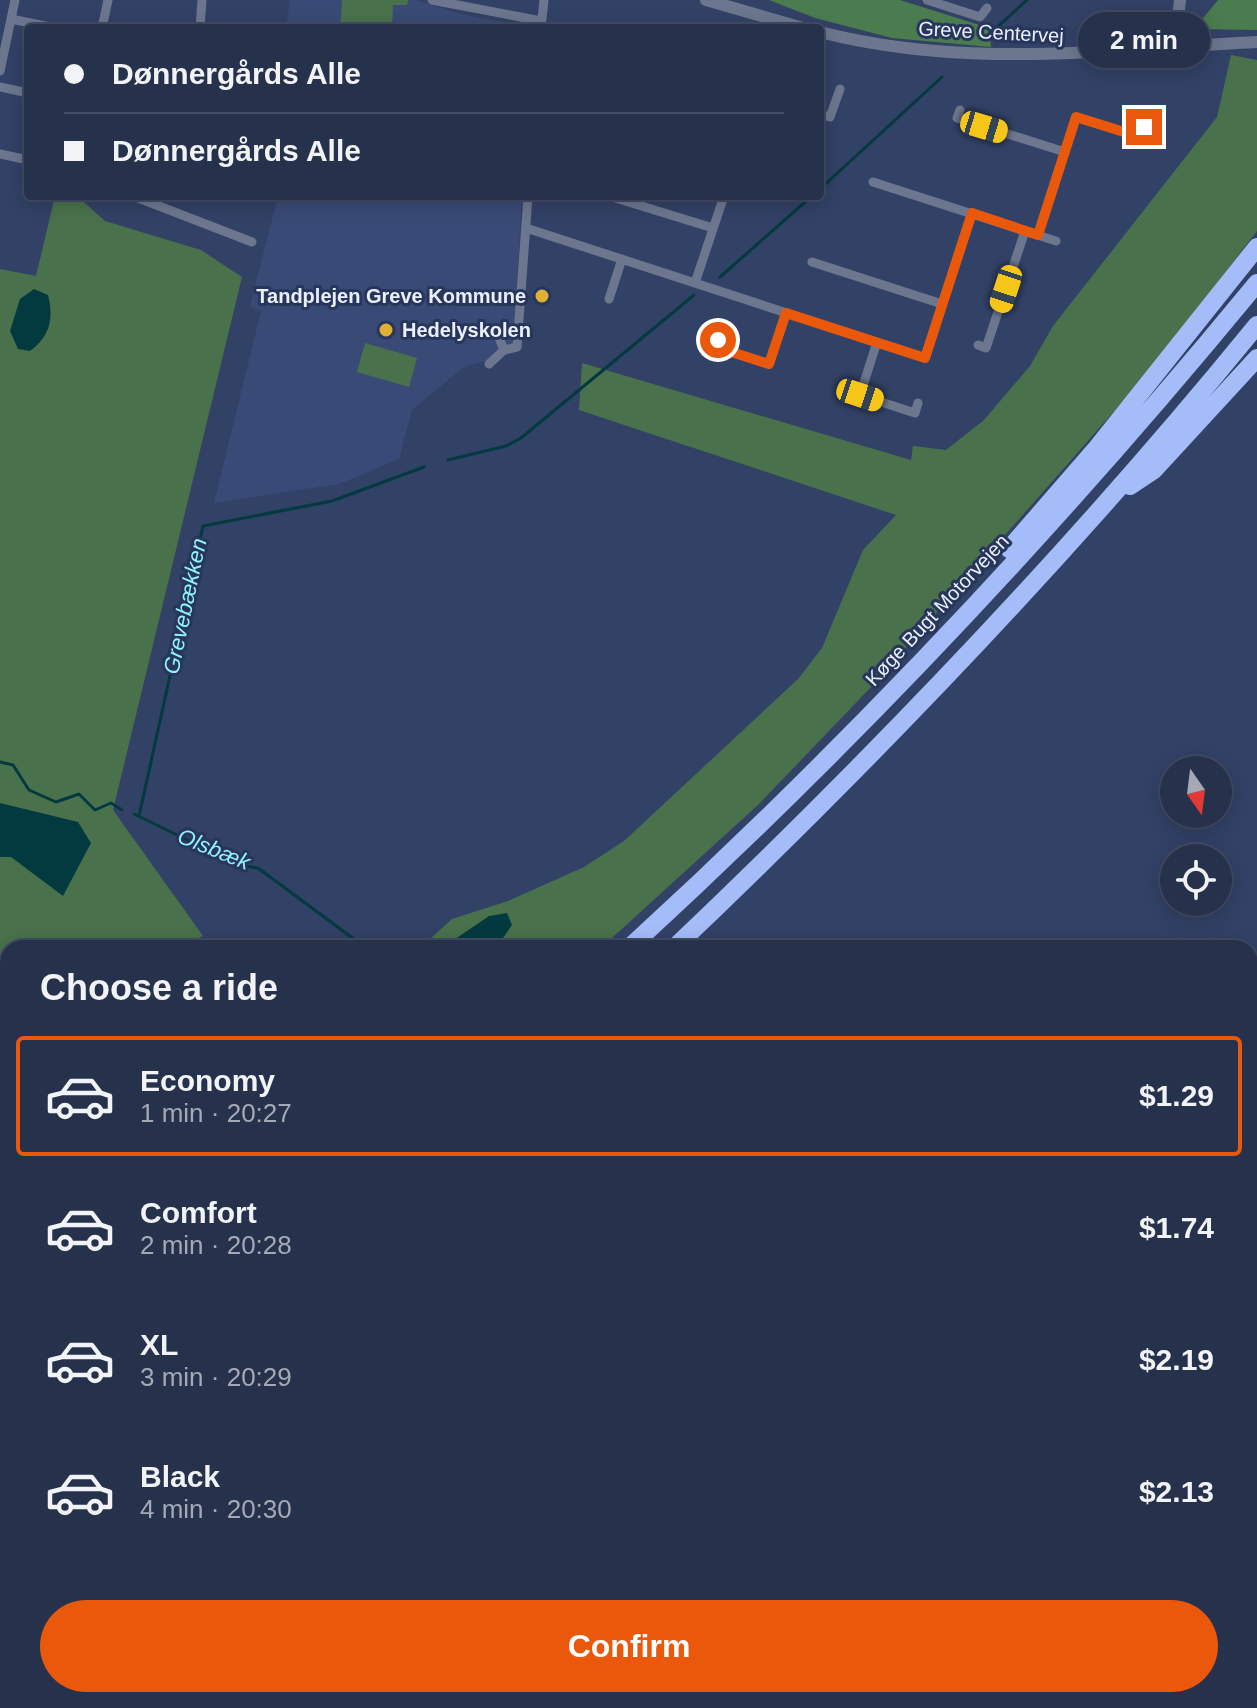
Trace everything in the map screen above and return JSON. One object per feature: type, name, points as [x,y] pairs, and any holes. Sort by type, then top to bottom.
[{"type":"highway","points":[[975,602],[1004,555],[1104,438],[1257,247]]},
{"type":"highway","name":"Køge Bugt Motorvejen","points":[[637,940],[840,744],[975,602],[1097,471],[1257,283]]},
{"type":"highway","points":[[682,940],[883,742],[1108,502],[1257,325]]},
{"type":"highway","points":[[1108,502],[1154,470],[1257,358]]},
{"type":"street","points":[[0,71],[15,0]]},
{"type":"street","points":[[103,24],[108,0]]},
{"type":"street","points":[[200,24],[202,0]]},
{"type":"street","points":[[432,0],[537,24]]},
{"type":"street","points":[[541,24],[544,0]]},
{"type":"street","points":[[706,0],[789,24]]},
{"type":"street","points":[[927,0],[980,17],[987,8]]},
{"type":"street","points":[[1175,47],[1180,0]]},
{"type":"street","points":[[11,19],[35,24]]},
{"type":"street","name":"Greve Centervej","points":[[824,33],[945,53],[995,56],[1088,55],[1257,42]]},
{"type":"street","points":[[0,87],[24,92]]},
{"type":"street","points":[[824,115],[830,117],[840,89]]},
{"type":"street","points":[[960,110],[957,118],[1065,152]]},
{"type":"street","points":[[1038,235],[1076,117],[1140,137],[1144,127]]},
{"type":"street","points":[[0,154],[24,159]]},
{"type":"street","points":[[873,182],[1056,241]]},
{"type":"street","points":[[143,200],[252,242]]},
{"type":"street","points":[[489,364],[504,350],[517,347],[528,200]]},
{"type":"street","points":[[622,200],[713,228]]},
{"type":"street","points":[[695,283],[723,200]]},
{"type":"street","points":[[526,228],[925,358],[972,213]]},
{"type":"street","points":[[978,345],[986,348],[1025,231]]},
{"type":"street","points":[[609,299],[622,259]]},
{"type":"street","points":[[812,262],[942,304]]},
{"type":"street","points":[[718,340],[716,347],[769,364],[786,313]]},
{"type":"street","points":[[504,350],[498,335],[518,326]]},
{"type":"street","points":[[877,342],[860,395],[915,413],[918,403]]},
{"type":"shaded area","points":[[290,0],[416,0],[460,14],[512,24],[287,24]]},
{"type":"shaded area","name":"Hedelyskolen","points":[[277,200],[522,200],[513,353],[464,367],[412,410],[399,459],[339,484],[214,503],[261,311],[250,306]]},
{"type":"shaded area","points":[[34,289],[48,295],[51,312],[46,333],[30,351],[18,349],[10,331],[20,299]]},
{"type":"shaded area","points":[[0,803],[78,822],[91,843],[63,896],[11,857],[0,857]]},
{"type":"shaded area","points":[[507,913],[512,925],[502,940],[454,940],[489,916]]},
{"type":"green space","points":[[342,0],[408,0],[407,5],[393,5],[392,24],[340,24]]},
{"type":"green space","points":[[769,0],[900,0],[989,28],[991,47],[892,38],[815,18]]},
{"type":"green space","points":[[1218,0],[1257,0],[1257,30],[1194,29]]},
{"type":"green space","points":[[1231,55],[1257,60],[1257,231],[1146,375],[872,686],[759,804],[610,940],[429,940],[452,919],[508,901],[584,867],[624,841],[798,679],[822,648],[863,550],[896,515],[579,410],[582,363],[911,460],[913,446],[946,450],[984,420],[1030,366],[1053,326],[1217,117]]},
{"type":"green space","points":[[54,200],[81,200],[105,221],[201,250],[242,277],[113,810],[203,936],[194,940],[0,940],[0,269],[36,276]]},
{"type":"green space","points":[[365,343],[417,358],[409,387],[357,372]]},
{"type":"waterway","name":"Grevebækken","points":[[994,30],[1027,0]]},
{"type":"waterway","name":"Grevebækken","points":[[824,185],[942,77]]},
{"type":"waterway","name":"Grevebækken","points":[[720,277],[807,200]]},
{"type":"waterway","name":"Grevebækken","points":[[448,460],[506,446],[521,438],[694,295]]},
{"type":"waterway","name":"Grevebækken","points":[[139,816],[203,526],[332,501],[424,467]]},
{"type":"waterway","name":"Olsbæk","points":[[0,762],[13,765],[29,790],[56,802],[79,794],[95,810],[111,803],[122,810]]},
{"type":"waterway","name":"Olsbæk","points":[[134,814],[239,865],[258,868],[355,940]]},
{"type":"place","name":"Tandplejen Greve Kommune","points":[[542,296]]},
{"type":"place","name":"Hedelyskolen","points":[[386,330]]},
{"type":"route","points":[[718,340],[716,347],[769,364],[786,313],[925,358],[972,213],[1038,235],[1076,117],[1140,137],[1144,127]]}]
